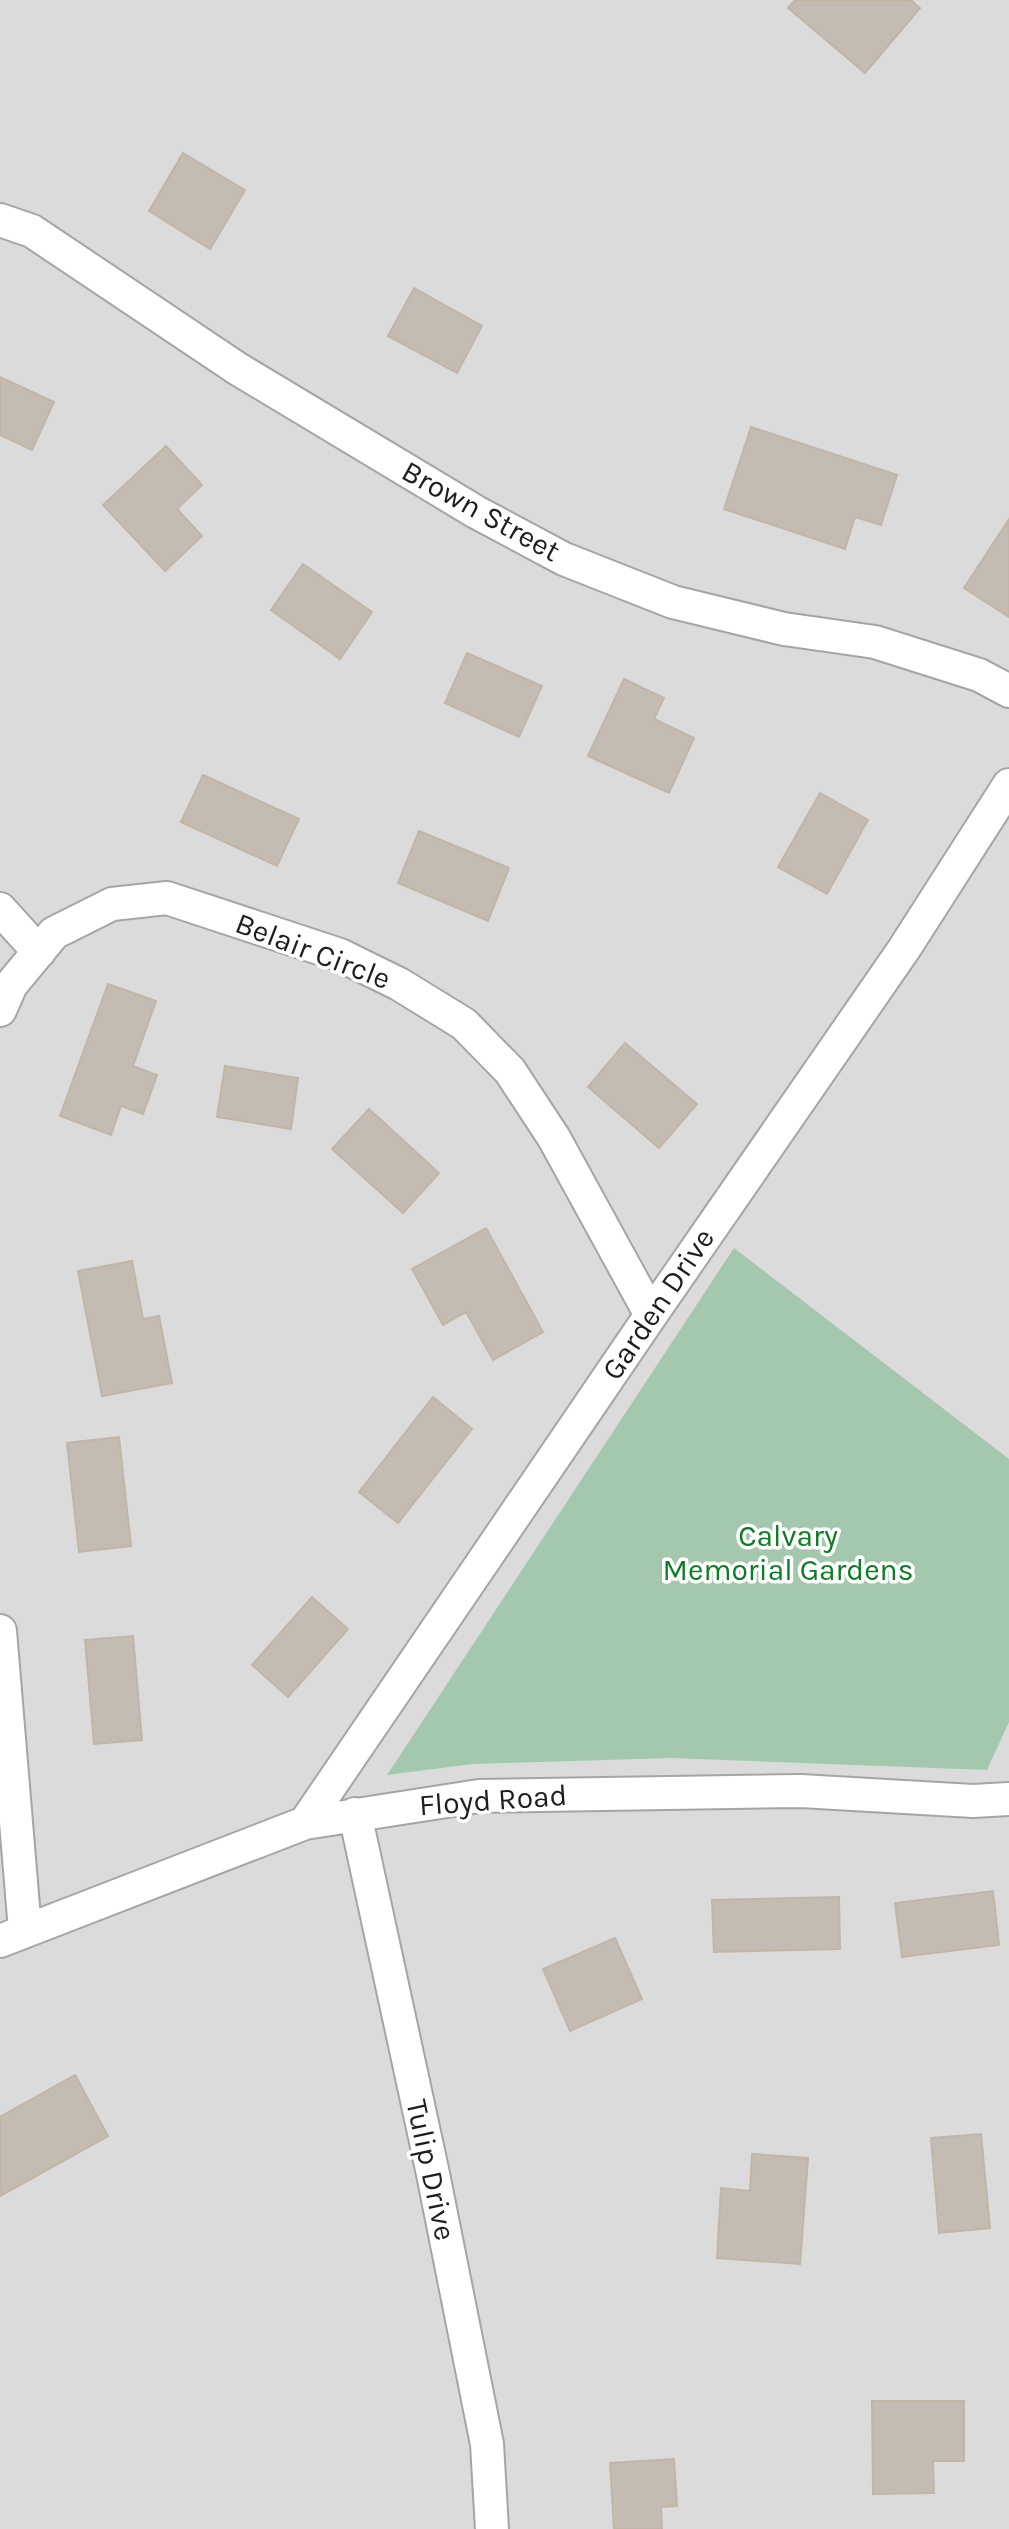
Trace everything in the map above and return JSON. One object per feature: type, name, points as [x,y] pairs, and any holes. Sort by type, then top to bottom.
[{"type":"street","name":"Brown Street","points":[[0,220],[32,231],[238,369],[476,512],[564,559],[673,602],[784,629],[875,642],[979,675],[1009,691]]},
{"type":"street","name":"Garden Drive","points":[[305,1823],[904,949],[1009,785]]},
{"type":"street","name":"Belair Circle","points":[[0,1010],[11,985],[54,933],[112,904],[167,898],[340,955],[399,984],[464,1024],[510,1071],[554,1138],[651,1315]]},
{"type":"street","points":[[0,909],[39,952]]},
{"type":"street","points":[[0,1631],[13,1936]]},
{"type":"street","name":"Floyd Road","points":[[13,1936],[305,1823],[479,1796],[801,1791],[973,1801],[1009,1799]]},
{"type":"street","name":"Tulip Drive","points":[[355,1814],[433,2174],[487,2444],[492,2529]]},
{"type":"shaded area","points":[[0,0],[1009,0],[1009,2529],[0,2529]]},
{"type":"green space","name":"Calvary Memorial Gardens","points":[[734,1248],[1009,1459],[1009,1722],[987,1770],[671,1758],[472,1764],[387,1775]]},
{"type":"building","points":[[795,0],[911,0],[920,8],[865,73],[788,8]]},
{"type":"building","points":[[183,153],[245,190],[210,249],[149,211]]},
{"type":"building","points":[[414,288],[482,326],[457,373],[388,336]]},
{"type":"building","points":[[0,377],[54,402],[32,450],[0,435]]},
{"type":"building","points":[[751,427],[897,475],[881,525],[855,517],[845,549],[724,509]]},
{"type":"building","points":[[166,446],[202,485],[177,509],[202,536],[165,571],[103,505]]},
{"type":"building","points":[[1009,519],[1009,617],[964,588]]},
{"type":"building","points":[[303,564],[372,612],[340,659],[271,610]]},
{"type":"building","points":[[467,653],[542,686],[519,737],[445,703]]},
{"type":"building","points":[[624,679],[664,698],[654,719],[694,738],[669,793],[588,756]]},
{"type":"building","points":[[203,775],[299,819],[277,866],[181,822]]},
{"type":"building","points":[[820,793],[868,820],[827,894],[778,867]]},
{"type":"building","points":[[419,831],[509,868],[488,921],[398,883]]},
{"type":"building","points":[[108,984],[156,1001],[133,1066],[157,1075],[143,1114],[121,1106],[111,1135],[60,1116]]},
{"type":"building","points":[[625,1043],[697,1104],[659,1148],[588,1087]]},
{"type":"building","points":[[225,1066],[298,1078],[291,1129],[217,1117]]},
{"type":"building","points":[[369,1109],[439,1173],[403,1213],[332,1149]]},
{"type":"building","points":[[486,1228],[543,1332],[493,1360],[466,1312],[443,1325],[412,1269]]},
{"type":"building","points":[[132,1261],[143,1319],[159,1316],[172,1383],[102,1396],[78,1271]]},
{"type":"building","points":[[433,1397],[472,1429],[398,1523],[359,1492]]},
{"type":"building","points":[[119,1437],[131,1546],[79,1552],[67,1443]]},
{"type":"building","points":[[312,1597],[348,1629],[288,1697],[252,1665]]},
{"type":"building","points":[[133,1636],[142,1740],[94,1744],[85,1640]]},
{"type":"building","points":[[993,1891],[999,1945],[902,1957],[895,1903]]},
{"type":"building","points":[[839,1897],[840,1949],[714,1952],[712,1900]]},
{"type":"building","points":[[615,1938],[642,1999],[570,2031],[543,1969]]},
{"type":"building","points":[[75,2075],[108,2136],[0,2196],[0,2117]]},
{"type":"building","points":[[981,2134],[990,2228],[939,2233],[931,2138]]},
{"type":"building","points":[[752,2154],[808,2158],[800,2264],[717,2258],[721,2188],[750,2191]]},
{"type":"building","points":[[872,2401],[964,2401],[964,2461],[933,2461],[934,2493],[873,2494]]},
{"type":"building","points":[[674,2459],[677,2506],[661,2507],[662,2529],[614,2529],[610,2463]]}]
